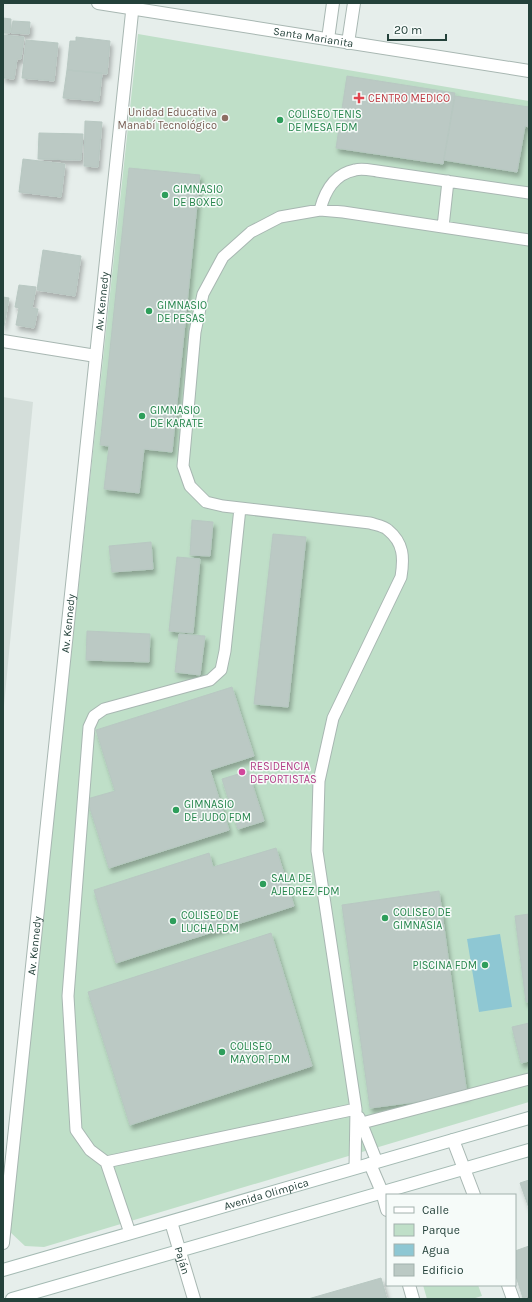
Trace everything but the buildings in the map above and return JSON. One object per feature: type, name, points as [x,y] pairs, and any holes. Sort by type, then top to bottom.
[{"type":"street","name":"Santa Marianita","points":[[98,3],[133,6],[348,43],[529,71]]},
{"type":"street","points":[[328,39],[333,3]]},
{"type":"street","points":[[348,43],[354,3]]},
{"type":"street","name":"Av. Kennedy","points":[[3,1243],[133,6]]},
{"type":"street","points":[[3,342],[96,356]]},
{"type":"street","name":"Avenida Olimpica","points":[[3,1270],[529,1118]]},
{"type":"street","points":[[453,1140],[474,1194]]},
{"type":"street","points":[[12,1299],[529,1150]]},
{"type":"street","points":[[374,1163],[386,1206]]},
{"type":"street","name":"Paján","points":[[171,1222],[194,1299]]},
{"type":"street","points":[[409,1286],[414,1299]]},
{"type":"street","points":[[508,1286],[513,1299]]},
{"type":"lane","points":[[320,210],[324,195],[341,174],[356,170],[377,171],[529,193]]},
{"type":"lane","points":[[443,227],[448,181]]},
{"type":"lane","points":[[355,1168],[356,1109],[317,851],[319,781],[333,718],[401,577],[403,560],[400,543],[387,529],[370,523],[223,506],[206,502],[190,486],[183,466],[195,332],[203,294],[223,257],[251,232],[280,217],[320,210],[343,212],[529,240]]},
{"type":"lane","points":[[130,1233],[106,1162],[90,1150],[76,1130],[68,996],[89,727],[94,716],[104,708],[210,680],[221,670],[225,651],[240,508]]},
{"type":"lane","points":[[362,1123],[529,1079]]},
{"type":"lane","points":[[356,1109],[362,1123],[374,1163]]},
{"type":"lane","points":[[106,1162],[356,1109]]},
{"type":"shaded area","points":[[3,397],[33,402],[3,716]]},
{"type":"green space","points":[[138,34],[529,101],[529,1102],[44,1247],[25,1246],[9,1231]]},
{"type":"green space","points":[[423,1286],[478,1286],[482,1296],[472,1299],[427,1299]]},
{"type":"water","points":[[500,934],[512,1007],[479,1012],[467,939]]},
{"type":"place","name":"CENTRO MEDICO","points":[[359,98]]},
{"type":"place","name":"Unidad Educativa Manabí Tecnológico","points":[[225,118]]},
{"type":"place","name":"COLISEO TENIS DE MESA FDM","points":[[280,120]]},
{"type":"place","name":"GIMNASIO DE BOXEO","points":[[165,195]]},
{"type":"place","name":"GIMNASIO DE PESAS","points":[[149,311]]},
{"type":"place","name":"GIMNASIO DE KARATE","points":[[142,416]]},
{"type":"place","name":"RESIDENCIA DEPORTISTAS","points":[[242,772]]},
{"type":"place","name":"GIMNASIO DE JUDO FDM","points":[[176,810]]},
{"type":"place","name":"SALA DE AJEDREZ FDM","points":[[263,884]]},
{"type":"place","name":"COLISEO DE GIMNASIA","points":[[385,918]]},
{"type":"place","name":"COLISEO DE LUCHA FDM","points":[[173,921]]},
{"type":"place","name":"PISCINA FDM","points":[[485,965]]},
{"type":"place","name":"COLISEO MAYOR FDM","points":[[222,1052]]}]
